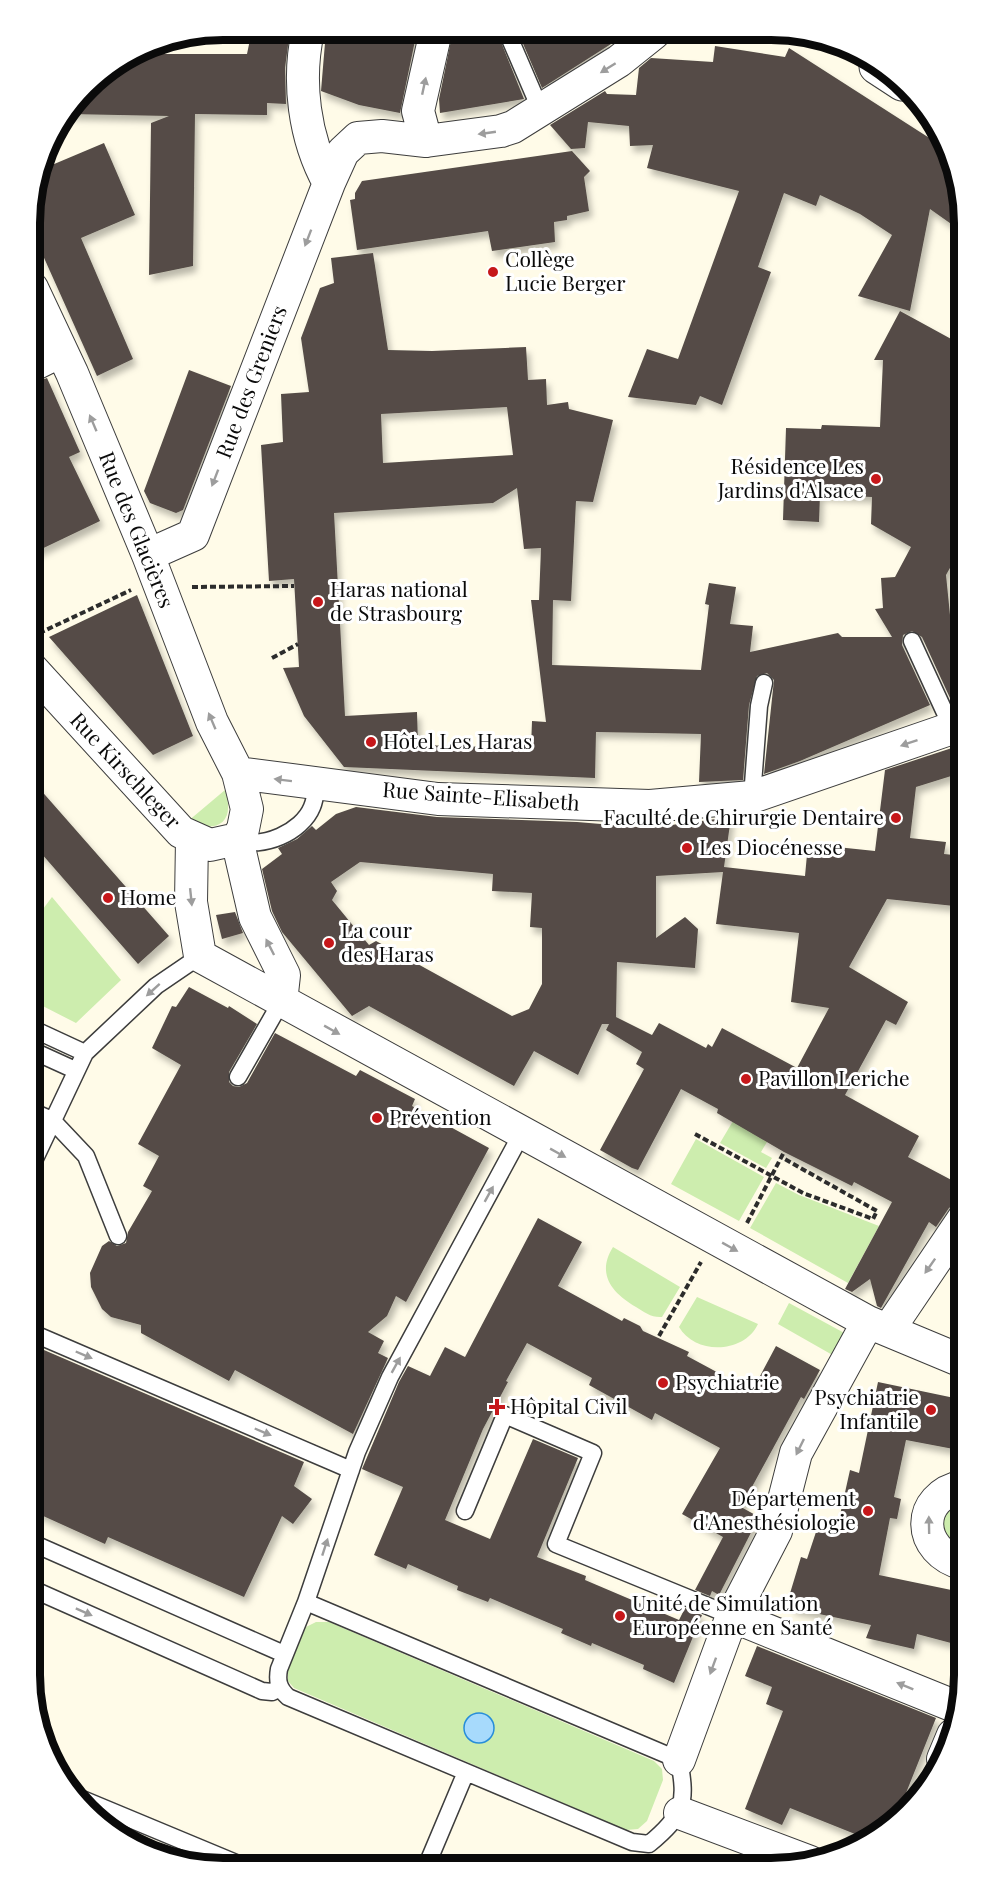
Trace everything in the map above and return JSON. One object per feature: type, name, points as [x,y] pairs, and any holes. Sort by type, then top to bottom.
[{"type":"street","name":"Rue des Greniers","points":[[148,555],[193,535],[343,152],[358,138],[382,136],[426,141],[501,131],[541,111],[619,61],[645,40]]},
{"type":"street","points":[[307,41],[302,82],[304,100],[320,166],[329,183]]},
{"type":"street","points":[[426,141],[418,111],[434,41]]},
{"type":"street","name":"Rue des Glacières","points":[[41,308],[148,555],[212,722],[238,774]]},
{"type":"street","points":[[41,361],[61,351]]},
{"type":"street","name":"Rue Kirschleger","points":[[41,679],[172,823],[192,839],[210,845],[237,839]]},
{"type":"street","name":"Rue Sainte-Elisabeth","points":[[238,774],[438,799],[650,806],[752,797],[954,727]]},
{"type":"street","points":[[238,774],[247,809],[243,829],[237,839],[255,918],[284,975],[281,1002]]},
{"type":"street","points":[[192,839],[191,902],[200,956],[724,1244],[878,1325],[953,1357]]},
{"type":"street","points":[[679,1760],[732,1616],[776,1531],[796,1453],[878,1325],[953,1231]]},
{"type":"street","points":[[953,1491],[940,1496],[930,1509],[927,1527],[938,1552],[953,1559]]},
{"type":"street","points":[[732,1616],[951,1705]]},
{"type":"street","points":[[680,1813],[788,1856]]},
{"type":"lane","points":[[511,40],[541,111]]},
{"type":"lane","points":[[912,641],[954,718]]},
{"type":"lane","points":[[752,797],[759,706],[764,683]]},
{"type":"lane","points":[[237,839],[259,844],[283,835],[312,808],[317,784]]},
{"type":"lane","points":[[118,1236],[86,1156],[42,1135],[85,1053],[156,986],[200,956]]},
{"type":"lane","points":[[238,1077],[281,1002]]},
{"type":"lane","points":[[41,1033],[85,1053]]},
{"type":"lane","points":[[41,1055],[75,1071]]},
{"type":"lane","points":[[306,1602],[679,1760],[684,1786],[680,1813],[650,1844],[632,1842],[288,1696],[280,1688],[278,1679],[284,1654],[306,1602],[351,1470],[390,1377],[522,1133]]},
{"type":"lane","points":[[41,1337],[351,1470]]},
{"type":"lane","points":[[465,1511],[505,1414],[594,1453],[556,1544],[732,1616]]},
{"type":"lane","points":[[41,1547],[284,1654]]},
{"type":"lane","points":[[41,1593],[262,1691],[272,1692],[280,1688]]},
{"type":"lane","points":[[430,1858],[466,1772]]},
{"type":"lane","points":[[96,1805],[224,1858]]},
{"type":"path","points":[[41,632],[134,589],[160,585],[203,588],[294,586]]},
{"type":"path","points":[[272,658],[298,644]]},
{"type":"path","points":[[696,1134],[803,1193],[873,1219],[877,1211],[781,1157]]},
{"type":"path","points":[[659,1336],[772,1176],[784,1152]]},
{"type":"green space","points":[[225,790],[228,811],[221,823],[207,827],[187,822]]},
{"type":"green space","points":[[52,897],[121,980],[76,1023],[41,1005],[41,912]]},
{"type":"green space","points":[[733,1121],[767,1142],[761,1152],[772,1158],[766,1168],[720,1143]]},
{"type":"green space","points":[[696,1139],[764,1177],[739,1221],[671,1184]]},
{"type":"green space","points":[[776,1183],[799,1195],[879,1226],[848,1283],[750,1228]]},
{"type":"green space","points":[[613,1247],[680,1287],[662,1317],[645,1313],[627,1302],[609,1282],[606,1266]]},
{"type":"green space","points":[[697,1297],[758,1324],[751,1334],[731,1346],[707,1346],[696,1343],[679,1327]]},
{"type":"green space","points":[[789,1303],[848,1335],[836,1357],[778,1324]]},
{"type":"green space","points":[[953,1503],[953,1545],[943,1529],[943,1509]]},
{"type":"green space","points":[[316,1622],[329,1622],[654,1761],[662,1769],[663,1780],[647,1821],[638,1829],[626,1830],[294,1688],[288,1681],[288,1669],[306,1627]]},
{"type":"water","points":[[479,1713],[490,1717],[494,1728],[490,1739],[479,1743],[468,1739],[464,1728],[468,1717]]},
{"type":"building","points":[[500,40],[524,99],[440,113],[439,99],[451,41]]},
{"type":"building","points":[[522,40],[608,40],[611,44],[542,88]]},
{"type":"building","points":[[250,41],[289,41],[285,68],[286,104],[267,103],[267,115],[195,114],[193,266],[149,275],[151,123],[169,116],[77,114],[103,86],[122,71],[153,54],[247,54]]},
{"type":"building","points":[[325,41],[415,41],[400,113],[359,105],[321,91]]},
{"type":"building","points":[[715,46],[785,57],[789,48],[935,141],[950,187],[954,226],[930,209],[910,311],[858,296],[892,235],[860,214],[820,195],[816,206],[784,193],[758,267],[771,272],[722,405],[700,396],[696,405],[628,397],[647,349],[678,359],[739,191],[647,168],[653,145],[630,146],[629,126],[588,122],[585,148],[571,149],[550,125],[605,91],[607,94],[636,95],[639,68],[651,58],[713,62]]},
{"type":"building","points":[[104,143],[135,215],[81,238],[133,359],[97,376],[41,251],[42,199],[49,166]]},
{"type":"building","points":[[572,151],[590,171],[584,177],[589,211],[567,216],[567,220],[554,222],[555,242],[492,251],[488,231],[357,250],[350,200],[355,199],[355,193],[362,181]]},
{"type":"building","points":[[373,253],[388,350],[432,351],[526,347],[528,380],[546,379],[547,405],[568,402],[569,409],[613,420],[593,502],[576,501],[571,601],[553,600],[552,665],[701,670],[709,605],[705,604],[709,583],[736,587],[730,624],[753,626],[750,652],[838,633],[842,637],[892,637],[875,609],[883,608],[881,578],[895,577],[911,547],[871,524],[872,497],[820,495],[819,522],[783,520],[786,428],[821,429],[822,425],[880,427],[883,360],[874,360],[900,311],[954,340],[950,439],[954,441],[954,561],[946,575],[954,635],[954,697],[950,698],[922,637],[912,631],[903,635],[902,645],[930,705],[800,761],[764,774],[774,680],[767,673],[757,676],[749,705],[743,780],[699,782],[701,734],[596,732],[595,778],[344,767],[304,716],[283,668],[299,667],[294,579],[269,581],[261,445],[283,442],[281,394],[309,392],[301,338],[320,288],[334,283],[331,258]],"holes":[[[507,407],[513,455],[383,463],[381,414]],[[517,488],[524,549],[541,548],[539,600],[531,600],[546,722],[532,721],[531,748],[418,745],[417,712],[345,716],[334,513],[493,503]]]},
{"type":"building","points":[[189,370],[231,386],[183,510],[176,513],[150,503],[144,491]]},
{"type":"building","points":[[47,378],[80,452],[69,457],[100,521],[41,549],[41,380]]},
{"type":"building","points":[[137,595],[193,736],[153,755],[49,637]]},
{"type":"building","points":[[954,747],[954,775],[916,787],[910,838],[946,842],[944,854],[954,855],[954,906],[887,899],[849,967],[908,1002],[896,1025],[886,1020],[845,1095],[919,1136],[908,1157],[953,1181],[953,1205],[936,1227],[929,1222],[881,1308],[877,1306],[870,1279],[852,1292],[845,1289],[892,1202],[854,1182],[852,1186],[784,1152],[717,1113],[718,1109],[681,1089],[638,1170],[632,1168],[600,1150],[644,1069],[636,1064],[642,1052],[606,1030],[609,1024],[602,1024],[578,1075],[534,1051],[514,1086],[369,1006],[352,1016],[282,932],[272,911],[262,869],[282,854],[278,848],[297,839],[312,826],[316,830],[336,814],[356,807],[437,817],[577,822],[649,828],[731,817],[724,867],[805,876],[808,844],[875,851],[885,770]],"holes":[[[360,862],[493,874],[492,891],[532,893],[530,927],[542,928],[542,984],[529,1009],[512,1016],[376,941],[369,945],[332,900],[337,891],[331,882]],[[723,872],[716,924],[799,933],[791,1002],[829,1008],[797,1068],[722,1028],[712,1047],[708,1044],[706,1048],[659,1023],[652,1035],[616,1017],[617,962],[695,968],[698,929],[685,917],[656,938],[656,876]]]},
{"type":"building","name":"Home","points":[[41,790],[169,936],[138,964],[41,853]]},
{"type":"building","points":[[235,912],[243,933],[222,939],[216,915]]},
{"type":"building","points":[[189,987],[228,1008],[229,1006],[257,1024],[229,1072],[229,1082],[233,1086],[239,1087],[247,1083],[275,1033],[356,1076],[360,1070],[415,1099],[412,1106],[489,1148],[406,1302],[396,1296],[387,1316],[368,1332],[384,1341],[378,1353],[388,1358],[353,1434],[235,1370],[229,1381],[141,1333],[141,1325],[111,1317],[102,1309],[91,1287],[90,1273],[102,1246],[109,1241],[117,1246],[126,1243],[128,1232],[152,1191],[143,1186],[159,1156],[138,1144],[181,1065],[152,1048],[172,1006],[176,1007]]},
{"type":"building","name":"Psychiatrie","points":[[538,1218],[582,1242],[558,1286],[622,1321],[624,1318],[640,1326],[643,1331],[689,1352],[687,1356],[752,1391],[776,1346],[820,1370],[804,1399],[801,1397],[741,1507],[759,1517],[719,1595],[712,1591],[710,1596],[695,1590],[723,1537],[682,1514],[720,1448],[655,1413],[652,1420],[589,1385],[592,1378],[527,1343],[483,1429],[445,1520],[490,1539],[533,1439],[578,1458],[537,1557],[586,1576],[585,1580],[679,1620],[685,1608],[702,1615],[674,1683],[643,1669],[644,1665],[592,1643],[591,1646],[561,1633],[563,1629],[490,1598],[488,1602],[457,1590],[458,1586],[408,1564],[406,1569],[374,1555],[403,1487],[362,1469],[399,1382],[408,1366],[430,1376],[445,1347],[465,1357]]},
{"type":"building","points":[[41,1349],[304,1462],[294,1486],[312,1499],[293,1524],[282,1516],[244,1597],[108,1537],[105,1544],[41,1515]]},
{"type":"building","name":"Psychiatrie Infantile","points":[[878,1382],[953,1398],[953,1449],[906,1440],[894,1497],[901,1499],[897,1519],[890,1518],[879,1575],[953,1590],[951,1643],[917,1634],[914,1649],[866,1638],[871,1625],[791,1608],[792,1602],[788,1600],[801,1557],[807,1559],[820,1520],[838,1524],[850,1470],[859,1473]]},
{"type":"building","points":[[757,1646],[936,1718],[903,1801],[882,1820],[858,1835],[790,1808],[782,1825],[745,1809],[783,1711],[766,1704],[772,1687],[745,1676]]},
{"type":"place","name":"Collège Lucie Berger","points":[[493,272]]},
{"type":"place","name":"Résidence Les Jardins d'Alsace","points":[[876,479]]},
{"type":"place","name":"Haras national de Strasbourg","points":[[318,602]]},
{"type":"place","name":"Hôtel Les Haras","points":[[371,742]]},
{"type":"place","name":"Faculté de Chirurgie Dentaire","points":[[896,818]]},
{"type":"place","name":"Les Diocénesse","points":[[687,848]]},
{"type":"place","name":"Home","points":[[108,898]]},
{"type":"place","name":"La cour des Haras","points":[[329,943]]},
{"type":"place","name":"Pavillon Leriche","points":[[746,1079]]},
{"type":"place","name":"Prévention","points":[[377,1118]]},
{"type":"place","name":"Psychiatrie","points":[[663,1383]]},
{"type":"place","name":"Hôpital Civil","points":[[497,1407]]},
{"type":"place","name":"Psychiatrie Infantile","points":[[931,1410]]},
{"type":"place","name":"Département d'Anesthésiologie","points":[[868,1511]]},
{"type":"place","name":"Unité de Simulation Européenne en Santé","points":[[620,1616]]}]
